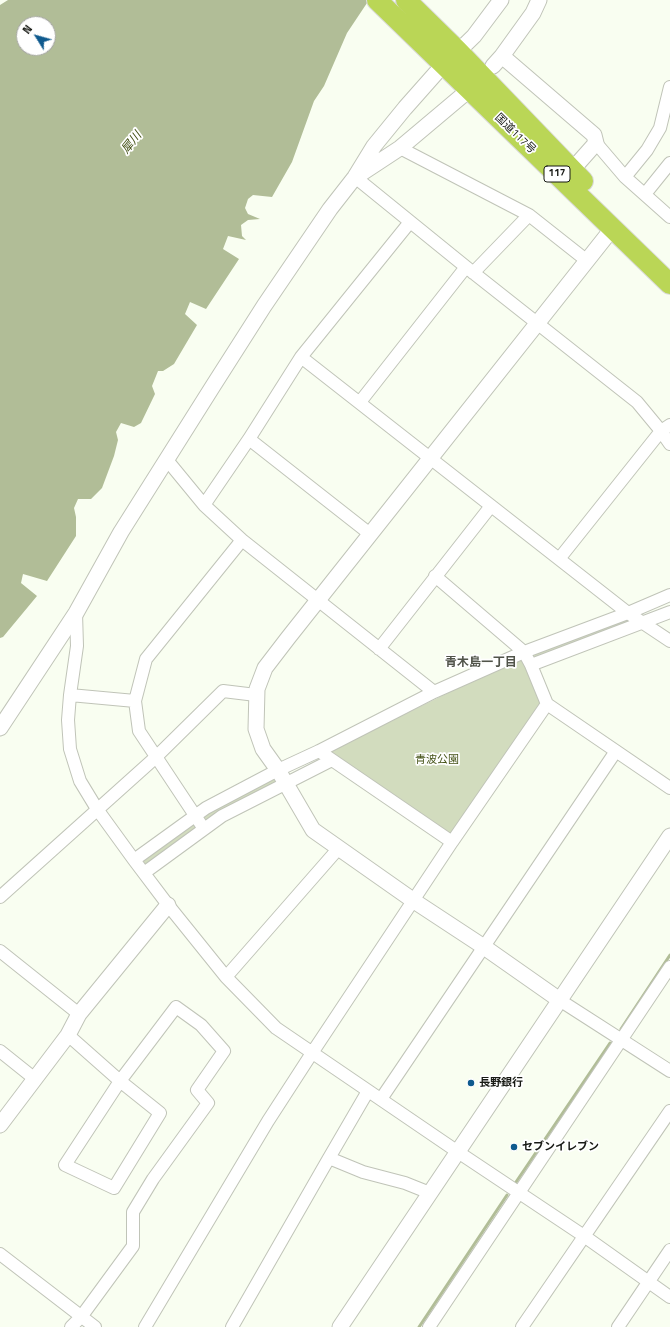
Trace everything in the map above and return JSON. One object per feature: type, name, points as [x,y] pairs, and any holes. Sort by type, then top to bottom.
[{"type":"highway","name":"国道117号","points":[[377,0],[670,284]]},
{"type":"highway","name":"国道117号","points":[[406,0],[452,45],[619,218],[670,266]]},
{"type":"street","points":[[0,728],[76,613],[121,532],[264,306],[330,209],[355,177],[374,146],[405,108],[438,59],[452,45],[474,36],[501,0]]},
{"type":"street","points":[[539,0],[533,13],[498,61],[594,135],[596,143],[625,177],[670,217]]},
{"type":"street","points":[[625,177],[647,150],[660,128],[670,87]]},
{"type":"street","points":[[355,177],[400,148],[463,95]]},
{"type":"street","points":[[572,170],[596,143]]},
{"type":"street","points":[[400,148],[529,215],[586,260]]},
{"type":"street","points":[[645,194],[670,163]]},
{"type":"street","points":[[355,177],[469,270],[637,402],[666,428],[670,444]]},
{"type":"street","points":[[360,402],[469,270],[529,215]]},
{"type":"street","points":[[204,505],[302,357],[410,222]]},
{"type":"street","points":[[612,229],[265,668],[256,695],[256,729],[263,749],[278,770],[313,830],[338,849],[484,947],[560,1001],[670,1071]]},
{"type":"street","points":[[302,357],[628,613],[670,641]]},
{"type":"street","points":[[559,559],[666,428]]},
{"type":"street","points":[[249,439],[370,534]]},
{"type":"street","points":[[167,460],[204,505],[242,540],[434,692]]},
{"type":"street","points":[[380,649],[435,576],[491,506]]},
{"type":"street","points":[[204,829],[139,732],[135,701],[146,659],[242,540]]},
{"type":"street","points":[[435,576],[524,652],[532,665],[547,704],[670,788]]},
{"type":"street","points":[[134,860],[206,808],[278,770],[319,751],[434,692],[524,652],[628,613],[670,595]]},
{"type":"street","points":[[532,665],[670,612]]},
{"type":"street","points":[[76,613],[77,646],[68,720],[70,749],[80,781],[97,809],[134,860],[226,977],[276,1028],[380,1100],[584,1236],[670,1297]]},
{"type":"street","points":[[0,897],[156,757],[223,691],[256,695]]},
{"type":"street","points":[[70,695],[135,701]]},
{"type":"street","points":[[145,1327],[268,1121],[452,842],[547,704]]},
{"type":"street","points":[[319,751],[452,842]]},
{"type":"street","points":[[380,1100],[616,751]]},
{"type":"street","points":[[144,873],[222,816],[332,760]]},
{"type":"street","points":[[340,1327],[670,836]]},
{"type":"street","points":[[226,977],[338,849]]},
{"type":"street","points":[[1,1122],[68,1035],[80,1014],[168,904]]},
{"type":"street","points":[[0,952],[80,1014]]},
{"type":"street","points":[[429,1327],[670,967]]},
{"type":"street","points":[[68,1035],[120,1081],[160,1113],[114,1188],[65,1165],[120,1081],[176,1007],[201,1025],[224,1051],[197,1090],[208,1103],[153,1179],[134,1212],[133,1246],[81,1317],[71,1327]]},
{"type":"street","points":[[0,1051],[34,1080]]},
{"type":"street","points":[[232,1327],[368,1091]]},
{"type":"street","points":[[522,1327],[670,1111]]},
{"type":"street","points":[[329,1158],[363,1172],[405,1183],[430,1193]]},
{"type":"street","points":[[618,1327],[670,1250]]},
{"type":"street","points":[[0,1254],[95,1327]]},
{"type":"green space","points":[[623,617],[627,620],[627,623],[537,660],[534,656],[535,653]]},
{"type":"green space","name":"青波公園","points":[[523,658],[545,707],[449,835],[329,752],[494,670]]},
{"type":"green space","points":[[273,776],[277,782],[207,820],[204,818],[203,816]]},
{"type":"green space","points":[[192,822],[197,830],[148,865],[145,865],[143,861],[144,858]]},
{"type":"water","name":"犀川","points":[[8,0],[369,0],[347,33],[324,86],[314,101],[292,162],[272,197],[253,195],[248,199],[245,208],[248,214],[260,219],[248,220],[241,225],[242,236],[246,240],[228,236],[223,249],[239,259],[206,309],[190,302],[185,314],[197,325],[174,364],[163,371],[158,371],[152,386],[155,394],[141,423],[134,427],[121,423],[116,432],[118,440],[114,456],[102,488],[91,499],[78,499],[74,508],[76,517],[76,536],[47,581],[23,574],[21,583],[37,596],[3,637],[0,638],[0,5]]},
{"type":"waterway","points":[[621,1029],[670,955]]},
{"type":"waterway","points":[[516,1182],[610,1043]]},
{"type":"waterway","points":[[419,1327],[507,1195]]},
{"type":"place","name":"長野銀行","points":[[471,1083]]},
{"type":"place","name":"セブンイレブン","points":[[514,1147]]},
{"type":"district","name":"青木島一丁目","points":[[481,663]]}]
